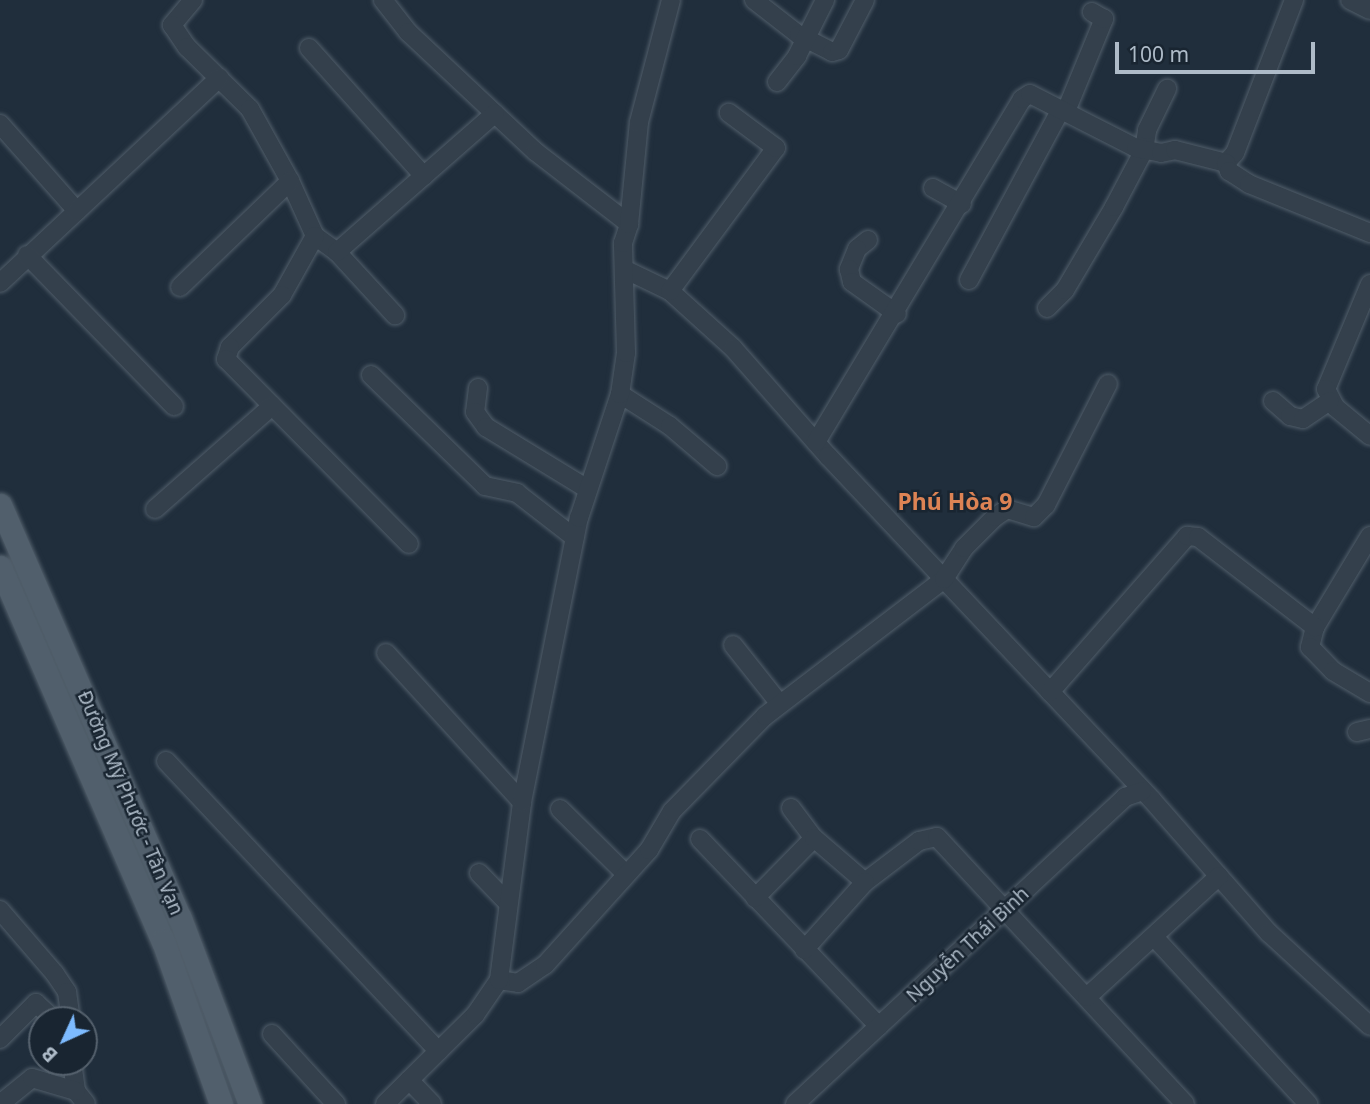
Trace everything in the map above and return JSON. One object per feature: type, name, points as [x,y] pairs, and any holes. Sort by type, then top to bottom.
[{"type":"main road","name":"Đường Mỹ Phước - Tân Vạn","points":[[0,505],[180,918],[250,1104]]},
{"type":"main road","name":"Đường Mỹ Phước - Tân Vạn","points":[[0,567],[163,942],[221,1104]]},
{"type":"street","points":[[193,0],[172,25],[250,109],[290,181],[314,236],[337,252],[395,315]]},
{"type":"street","points":[[383,0],[408,32],[536,152],[629,224]]},
{"type":"street","points":[[385,1104],[475,1015],[499,980],[523,802],[575,538],[586,488],[620,394],[626,353],[623,243],[629,224],[639,122],[671,0]]},
{"type":"street","points":[[754,0],[806,38],[832,52],[839,50],[865,0]]},
{"type":"street","points":[[777,82],[806,38],[825,0]]},
{"type":"street","points":[[1226,163],[1235,153],[1294,0]]},
{"type":"street","points":[[1350,0],[1370,10]]},
{"type":"street","points":[[969,280],[1063,110],[1104,19],[1092,12]]},
{"type":"street","points":[[309,48],[424,176]]},
{"type":"street","points":[[0,283],[219,78]]},
{"type":"street","points":[[1047,308],[1065,289],[1144,150],[1147,130],[1167,89]]},
{"type":"street","points":[[816,442],[897,314],[1022,99],[1030,94],[1144,150],[1175,150],[1226,163]]},
{"type":"street","points":[[337,252],[495,113]]},
{"type":"street","points":[[670,291],[776,148],[729,113]]},
{"type":"street","points":[[0,124],[77,211]]},
{"type":"street","points":[[1226,163],[1229,171],[1249,184],[1370,233]]},
{"type":"street","points":[[180,287],[290,181]]},
{"type":"street","points":[[933,188],[962,204]]},
{"type":"street","points":[[314,236],[282,295],[230,347],[226,359],[409,544]]},
{"type":"street","points":[[868,240],[857,249],[849,268],[852,282],[897,314]]},
{"type":"street","points":[[27,255],[174,406]]},
{"type":"street","points":[[624,269],[670,291],[733,348],[816,442],[1297,961],[1370,1026]]},
{"type":"street","points":[[1370,284],[1326,389],[1330,401],[1370,436]]},
{"type":"street","points":[[371,375],[483,485],[517,494],[575,538]]},
{"type":"street","points":[[499,980],[518,983],[545,965],[649,850],[672,811],[780,704],[944,579],[964,548],[995,517],[1007,509],[1034,517],[1046,505],[1108,384]]},
{"type":"street","points":[[478,388],[475,412],[486,427],[586,488]]},
{"type":"street","points":[[620,394],[670,426],[718,466]]},
{"type":"street","points":[[1273,401],[1290,416],[1303,419],[1330,401]]},
{"type":"street","points":[[155,509],[272,406]]},
{"type":"street","points":[[1050,692],[1187,536],[1198,537],[1315,627]]},
{"type":"street","points":[[1368,546],[1315,627],[1310,647],[1315,656],[1370,693]]},
{"type":"street","points":[[733,645],[780,704]]},
{"type":"street","points":[[386,653],[523,802]]},
{"type":"street","points":[[166,761],[438,1051]]},
{"type":"street","name":"Nguyễn Thái Bình","points":[[795,1104],[1125,797],[1142,791]]},
{"type":"street","points":[[791,808],[814,838],[865,882]]},
{"type":"street","points":[[560,809],[626,874]]},
{"type":"street","points":[[755,898],[814,838]]},
{"type":"street","points":[[804,950],[865,882],[919,841],[937,838],[1185,1104]]},
{"type":"street","points":[[700,839],[879,1026]]},
{"type":"street","points":[[479,873],[508,903]]},
{"type":"street","points":[[1087,997],[1155,938],[1219,876]]},
{"type":"street","points":[[0,910],[55,974],[67,992],[69,1006]]},
{"type":"street","points":[[1155,938],[1308,1104]]},
{"type":"street","points":[[0,1039],[28,1011]]},
{"type":"street","points":[[272,1034],[336,1104]]},
{"type":"street","points":[[76,1076],[81,1098]]},
{"type":"street","points":[[0,1104],[23,1081],[32,1078],[81,1098]]},
{"type":"street","points":[[409,1080],[432,1104]]},
{"type":"district","name":"Phú Hòa 9","points":[[955,501]]}]
